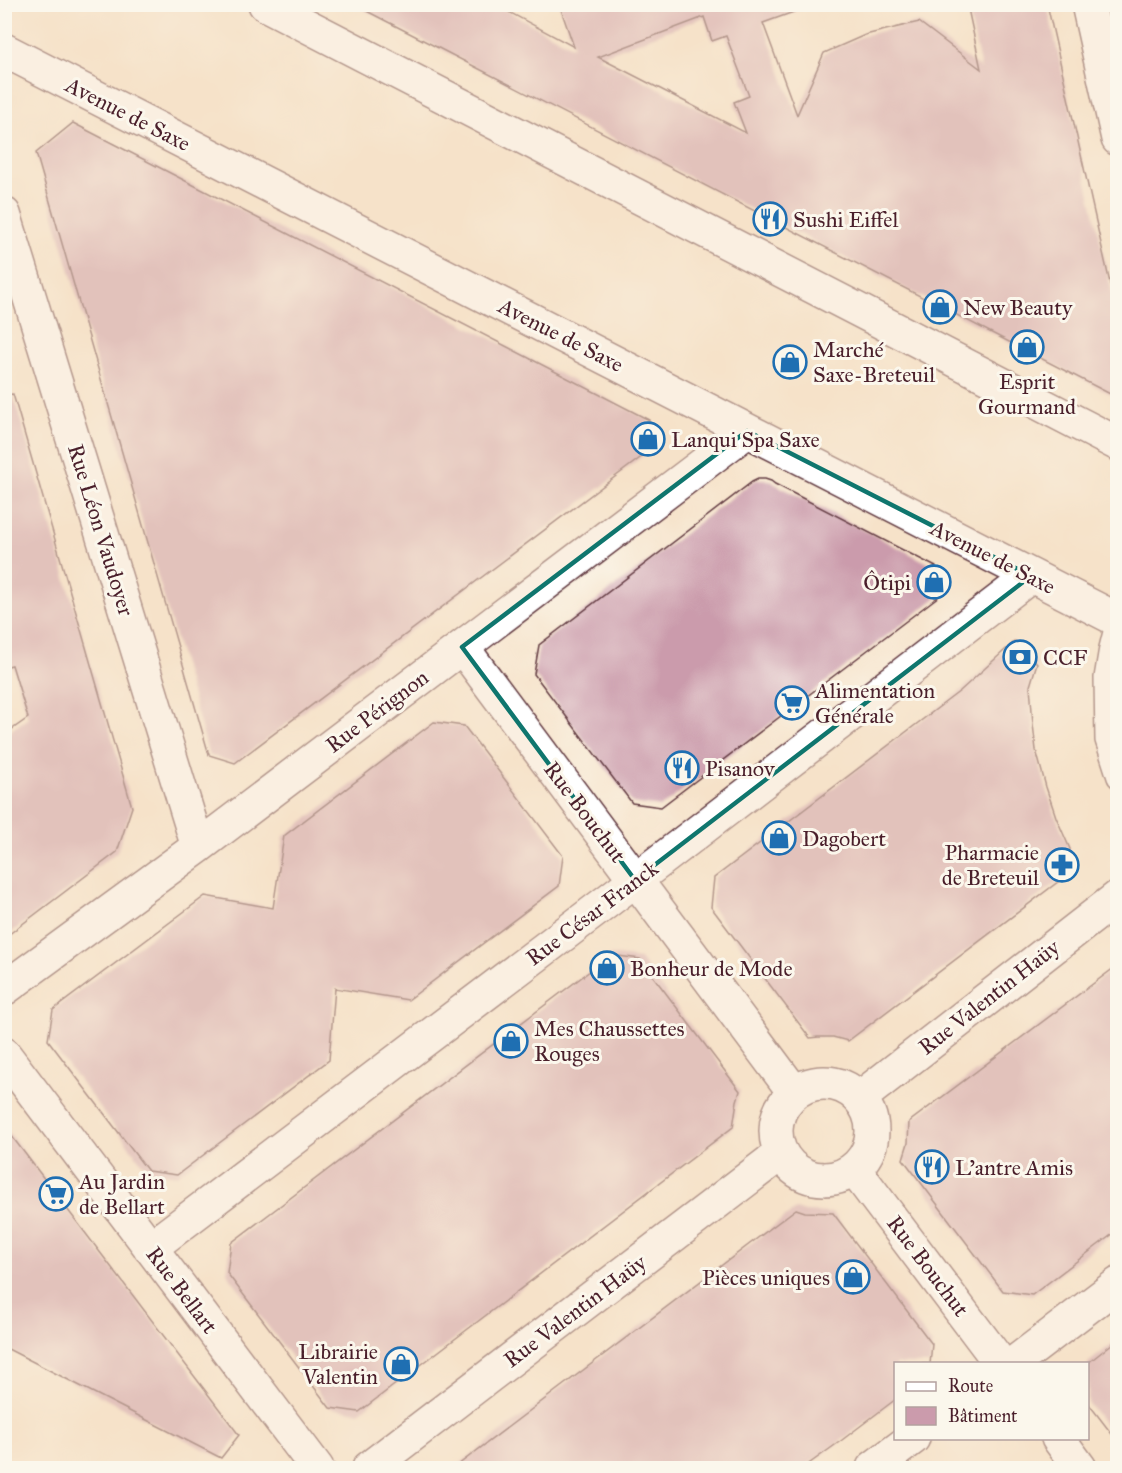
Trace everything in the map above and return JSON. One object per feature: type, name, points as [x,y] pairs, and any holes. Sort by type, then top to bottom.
[{"type":"street","points":[[265,4],[1113,438]]},
{"type":"street","points":[[1088,4],[1118,139]]},
{"type":"street","name":"Avenue de Saxe","points":[[6,53],[1117,620]]},
{"type":"street","name":"Rue Léon Vaudoyer","points":[[4,214],[198,847]]},
{"type":"street","name":"Rue Pérignon","points":[[4,989],[198,847],[747,431]]},
{"type":"street","name":"Rue César Franck","points":[[150,1248],[636,880],[1031,576]]},
{"type":"street","name":"Rue Bouchut","points":[[462,647],[794,1092]]},
{"type":"street","name":"Rue Valentin Haüy","points":[[861,1097],[1118,897]]},
{"type":"street","name":"Rue Bellart","points":[[4,1053],[317,1468]]},
{"type":"street","points":[[831,1082],[844,1086],[861,1097],[871,1117],[873,1134],[866,1157],[854,1169],[835,1179],[818,1180],[805,1176],[791,1167],[780,1154],[775,1134],[777,1117],[794,1092],[815,1083],[831,1082]]},
{"type":"street","name":"Rue Valentin Haüy","points":[[369,1468],[780,1154]]},
{"type":"street","name":"Rue Bouchut","points":[[854,1169],[999,1362]]},
{"type":"street","points":[[1015,1362],[1118,1284]]},
{"type":"street","points":[[873,1468],[910,1440]]},
{"type":"street","points":[[1059,1440],[1080,1468]]},
{"type":"lane","points":[[1117,620],[1105,678],[1106,740],[1118,777]]},
{"type":"highlighted area","points":[[747,431],[1031,576],[635,880],[462,647]]},
{"type":"building","points":[[353,4],[494,4],[574,47],[559,4],[801,4],[802,9],[763,23],[797,115],[824,53],[865,35],[919,22],[981,69],[967,4],[1047,4],[1118,319],[1118,398]],"holes":[[[704,17],[712,41],[726,36],[749,96],[734,102],[746,133],[598,57]]]},
{"type":"building","points":[[73,123],[649,420],[652,449],[235,763],[209,755],[36,153]]},
{"type":"building","points":[[13,394],[132,807],[117,852],[4,938],[4,735],[28,718],[12,665],[4,667],[4,395]]},
{"type":"building","points":[[758,479],[771,481],[936,567],[939,596],[661,807],[632,803],[534,674],[539,645]]},
{"type":"building","points":[[1015,641],[1037,663],[1030,686],[1036,750],[1056,817],[1070,849],[1063,878],[848,1041],[833,1037],[810,1038],[711,907],[714,878],[960,691]]},
{"type":"building","points":[[434,722],[464,726],[484,752],[563,856],[559,886],[408,1000],[335,988],[329,1060],[177,1175],[148,1171],[48,1040],[53,1010],[205,896],[273,908],[284,836]]},
{"type":"building","points":[[611,955],[640,959],[740,1091],[733,1127],[359,1412],[330,1408],[227,1273],[231,1243]]},
{"type":"building","points":[[1118,965],[1118,1230],[1032,1295],[1003,1291],[903,1159],[908,1143],[909,1122]]},
{"type":"building","points":[[4,1126],[239,1435],[221,1458],[4,1347]]},
{"type":"building","points":[[796,1209],[805,1212],[833,1213],[932,1344],[930,1362],[894,1362],[894,1401],[803,1468],[454,1468]]},
{"type":"building","points":[[1118,1339],[1118,1442],[1089,1404],[1089,1362]]},
{"type":"place","name":"Sushi Eiffel","points":[[770,219]]},
{"type":"place","name":"New Beauty","points":[[940,307]]},
{"type":"place","name":"Esprit Gourmand","points":[[1027,347]]},
{"type":"place","name":"Marché Saxe-Breteuil","points":[[790,362]]},
{"type":"place","name":"Lanqui Spa Saxe","points":[[648,439]]},
{"type":"place","name":"Ôtipi","points":[[934,582]]},
{"type":"place","name":"CCF","points":[[1020,657]]},
{"type":"place","name":"Alimentation Générale","points":[[792,703]]},
{"type":"place","name":"Pisanov","points":[[682,768]]},
{"type":"place","name":"Dagobert","points":[[779,838]]},
{"type":"place","name":"Pharmacie de Breteuil","points":[[1062,865]]},
{"type":"place","name":"Bonheur de Mode","points":[[607,968]]},
{"type":"place","name":"Mes Chaussettes Rouges","points":[[511,1041]]},
{"type":"place","name":"L'antre Amis","points":[[932,1167]]},
{"type":"place","name":"Au Jardin de Bellart","points":[[56,1194]]},
{"type":"place","name":"Pièces uniques","points":[[853,1277]]},
{"type":"place","name":"Librairie Valentin","points":[[401,1364]]}]
